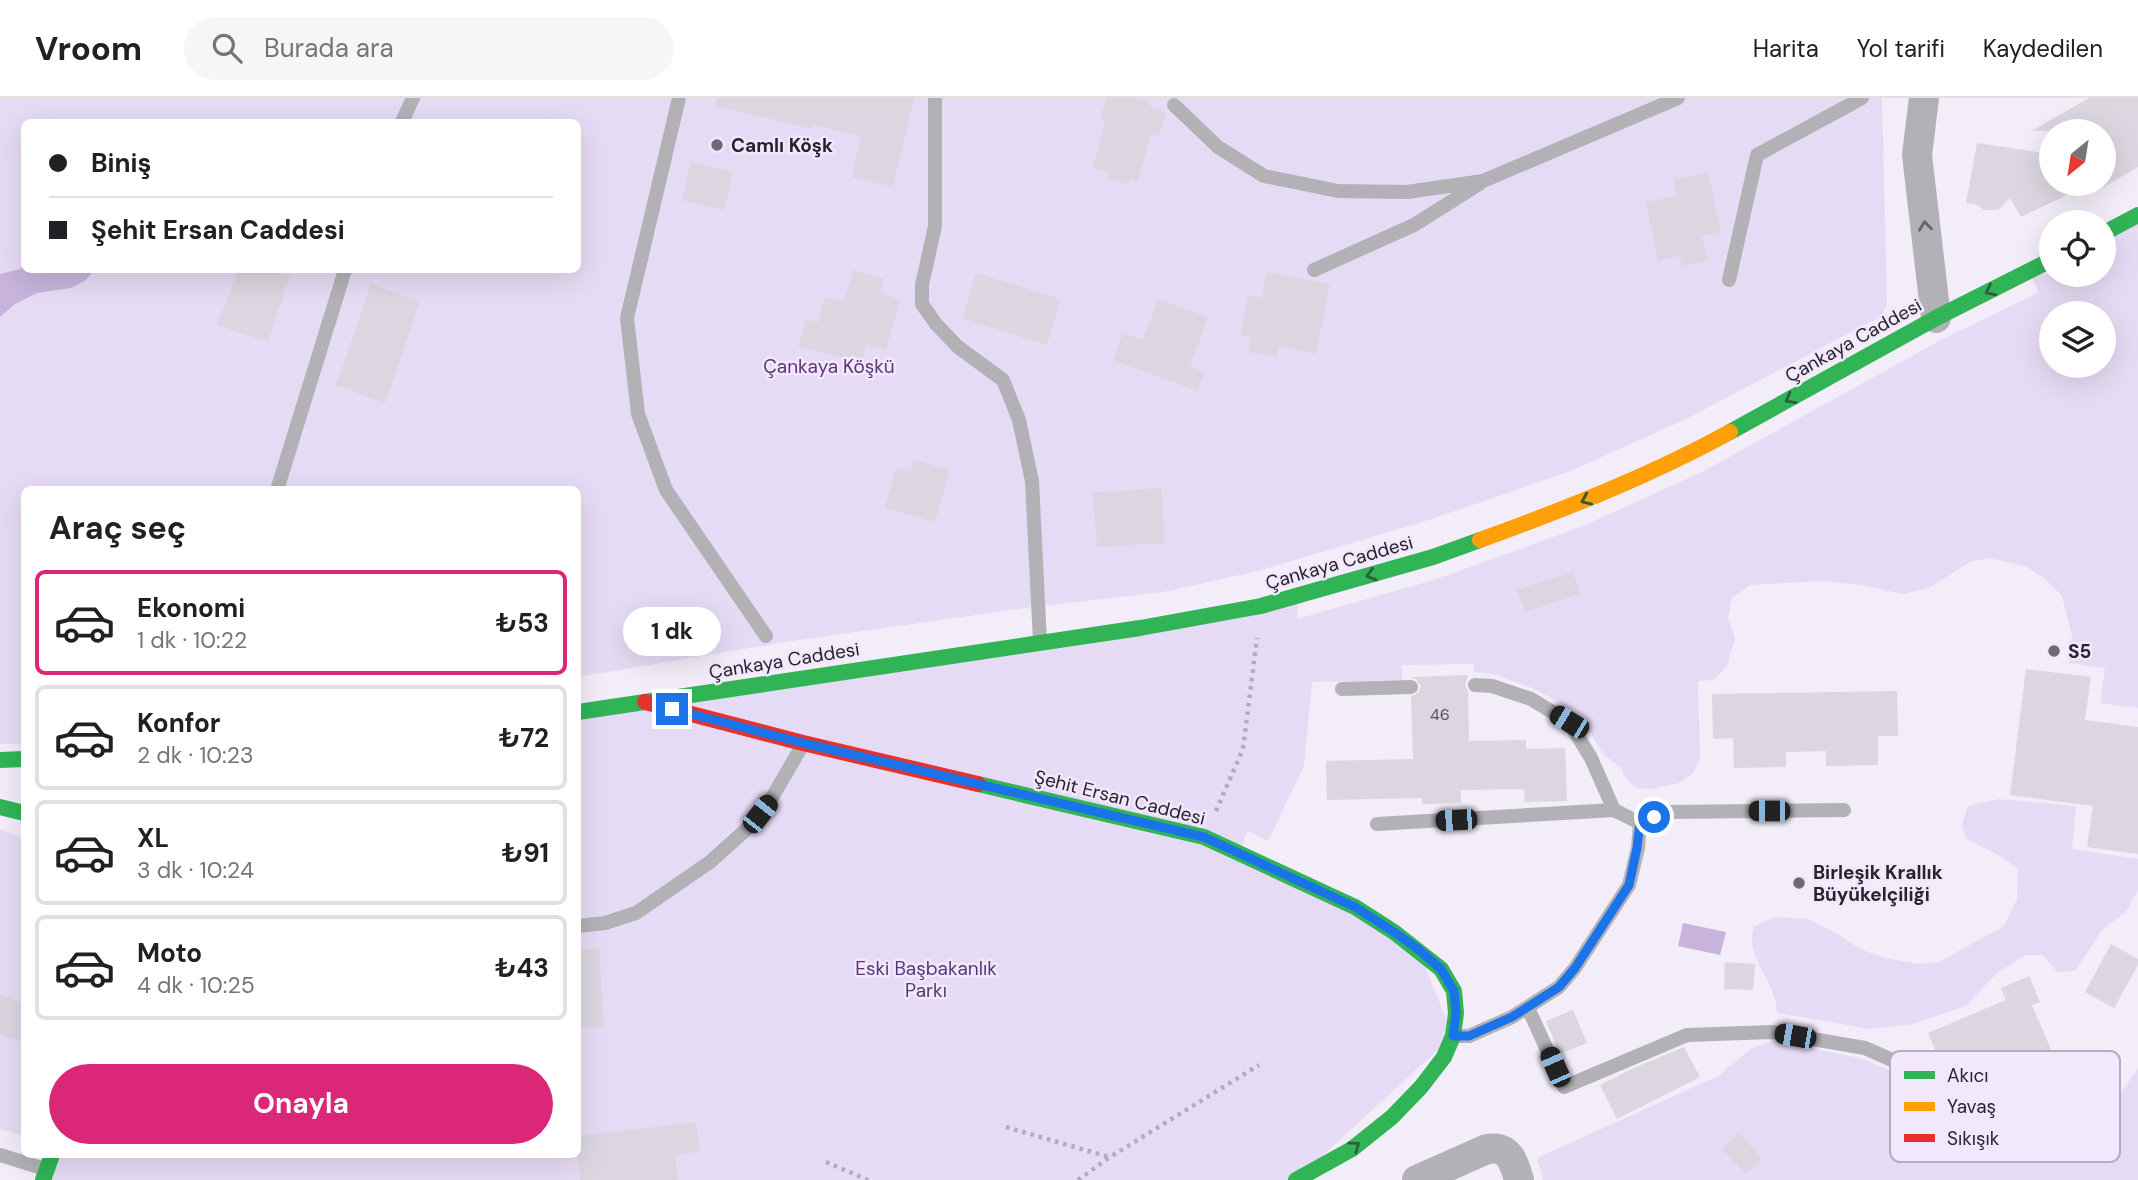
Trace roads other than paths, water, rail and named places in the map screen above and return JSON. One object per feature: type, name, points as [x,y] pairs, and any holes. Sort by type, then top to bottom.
[{"type":"main road","points":[[2116,227],[2138,215]]},
{"type":"main road","name":"Çankaya Caddesi","points":[[581,712],[1040,644],[1261,606],[1433,557],[1578,504],[1695,451],[1936,318],[2039,266]]},
{"type":"main road","name":"Şehit Ersan Caddesi","points":[[645,702],[803,743],[1204,837],[1355,907],[1418,949],[1441,969],[1454,991],[1456,1013],[1453,1036],[1444,1057],[1421,1087],[1392,1117],[1352,1149],[1297,1180]]},
{"type":"main road","points":[[0,760],[21,760]]},
{"type":"main road","points":[[0,807],[21,813]]},
{"type":"street","points":[[1924,98],[1917,155],[1936,318]]},
{"type":"street","points":[[1417,1180],[1494,1148],[1513,1158],[1519,1180]]},
{"type":"lane","points":[[404,119],[414,98]]},
{"type":"lane","points":[[679,98],[627,318],[638,414],[666,490],[766,636]]},
{"type":"lane","points":[[935,98],[935,226],[922,285],[922,304],[936,324],[958,347],[1003,380],[1019,420],[1032,481],[1040,644]]},
{"type":"lane","points":[[1314,270],[1414,225],[1483,181],[1678,98]]},
{"type":"lane","points":[[1729,280],[1757,155],[1862,98]]},
{"type":"lane","points":[[1174,105],[1219,147],[1264,176],[1338,191],[1407,192],[1483,181]]},
{"type":"lane","points":[[278,486],[344,273]]},
{"type":"lane","points":[[1475,685],[1492,686],[1531,699],[1569,722],[1591,758],[1614,810]]},
{"type":"lane","points":[[1342,689],[1410,687]]},
{"type":"lane","points":[[581,926],[605,923],[636,913],[710,862],[749,827],[763,810],[788,773],[803,743]]},
{"type":"lane","points":[[1377,824],[1614,810],[1640,822],[1669,812],[1844,810]]},
{"type":"lane","points":[[1453,1036],[1469,1036],[1528,1008],[1559,987],[1575,968],[1629,885],[1640,822]]},
{"type":"lane","points":[[1528,1008],[1564,1087],[1687,1035],[1772,1032],[1865,1048],[1890,1059]]},
{"type":"lane","points":[[0,1155],[47,1168]]},
{"type":"place","name":"Camlı Köşk","points":[[717,145]]},
{"type":"place","name":"S5","points":[[2054,651]]},
{"type":"place","name":"Birleşik Krallık Büyükelçiliği","points":[[1799,883]]},
{"type":"park label","name":"Çankaya Köşkü","points":[[829,366]]},
{"type":"park label","name":"Eski Başbakanlık Parkı","points":[[926,979]]}]
